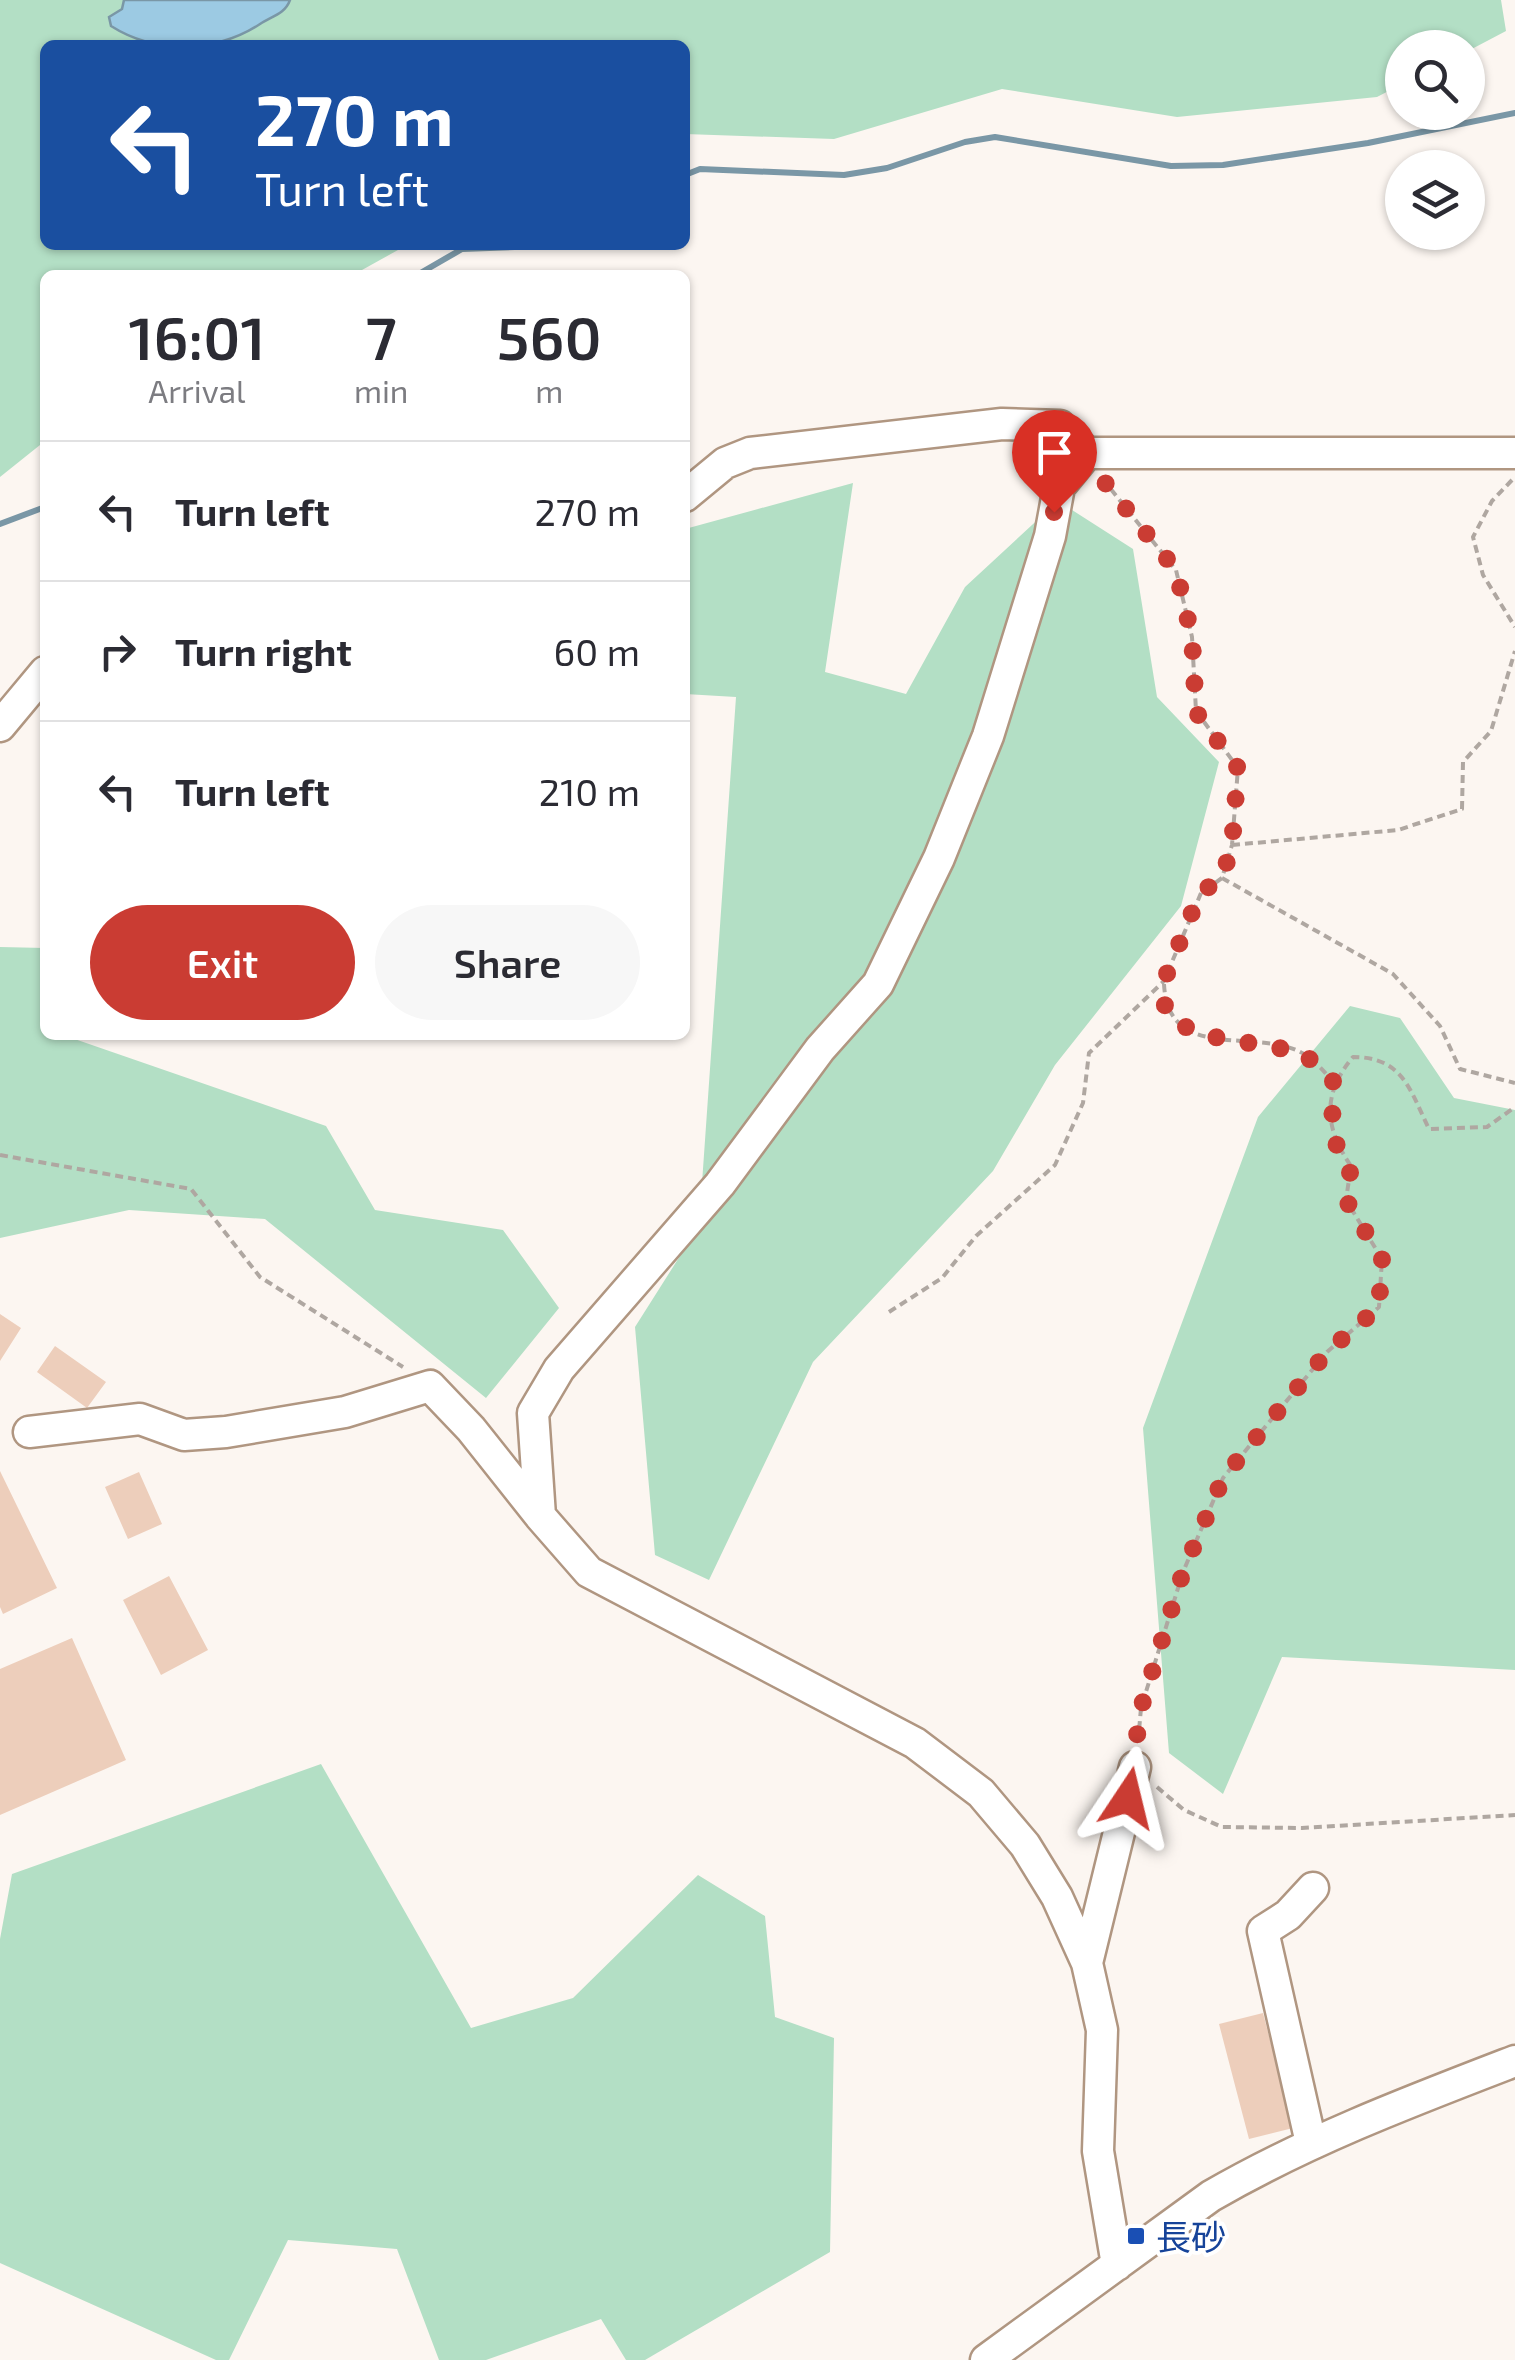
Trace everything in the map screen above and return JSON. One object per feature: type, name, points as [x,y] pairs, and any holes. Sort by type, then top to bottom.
[{"type":"street","points":[[690,492],[725,463],[750,453],[1002,424],[1060,426],[1086,455],[1515,453]]},
{"type":"street","points":[[540,1516],[533,1413],[559,1369],[720,1184],[820,1049],[878,984],[938,858],[988,736],[1050,536],[1059,487],[1086,455]]},
{"type":"street","points":[[0,726],[40,678]]},
{"type":"street","points":[[29,1432],[140,1419],[184,1435],[226,1432],[346,1412],[430,1386],[471,1429],[589,1572],[915,1743],[981,1793],[1026,1846],[1057,1897],[1087,1963],[1102,2030],[1098,2151],[1118,2266]]},
{"type":"street","points":[[1087,1963],[1135,1768]]},
{"type":"street","points":[[1311,2143],[1263,1931],[1288,1915],[1313,1888]]},
{"type":"street","points":[[986,2360],[1211,2196],[1311,2143],[1515,2061]]},
{"type":"path","points":[[890,1312],[942,1278],[976,1236],[1055,1166],[1083,1103],[1088,1053],[1164,981],[1200,893],[1222,878],[1232,845],[1238,768],[1196,712],[1192,637],[1176,570],[1086,455]]},
{"type":"path","points":[[1515,477],[1492,501],[1473,537],[1483,575],[1515,627]]},
{"type":"path","points":[[1232,845],[1398,830],[1462,809],[1463,762],[1491,731],[1515,652]]},
{"type":"path","points":[[1222,878],[1393,974],[1440,1026],[1460,1069],[1515,1082]]},
{"type":"path","points":[[1164,981],[1165,1008],[1173,1021],[1203,1035],[1302,1052],[1333,1081]]},
{"type":"path","points":[[1515,1106],[1486,1127],[1429,1129],[1403,1076],[1377,1057],[1353,1057],[1333,1081],[1332,1138],[1351,1166],[1346,1200],[1382,1259],[1379,1307],[1327,1352],[1223,1478],[1183,1572],[1141,1708],[1135,1768],[1184,1810],[1222,1827],[1302,1828],[1515,1815]]},
{"type":"path","points":[[0,1155],[191,1189],[260,1277],[377,1348],[430,1386]]},
{"type":"green space","points":[[0,0],[1501,0],[1506,31],[1485,42],[1485,30],[1385,30],[1385,93],[1377,97],[1177,117],[1002,89],[834,139],[690,134],[690,40],[40,40],[40,250],[398,250],[362,270],[40,270],[40,445],[0,477]]},
{"type":"green space","points":[[853,483],[825,672],[906,694],[965,587],[1058,501],[1133,549],[1157,697],[1219,762],[1181,906],[1055,1065],[993,1171],[813,1362],[709,1580],[655,1555],[635,1327],[699,1226],[736,697],[690,694],[690,528]]},
{"type":"green space","points":[[0,947],[40,948],[40,1040],[77,1040],[326,1126],[375,1210],[503,1230],[559,1308],[486,1398],[265,1219],[129,1210],[0,1238]]},
{"type":"green space","points":[[1350,1006],[1400,1018],[1454,1098],[1515,1110],[1515,1670],[1282,1657],[1223,1794],[1169,1753],[1143,1428],[1258,1117]]},
{"type":"green space","points":[[321,1764],[471,2028],[573,1998],[698,1875],[765,1916],[775,2017],[834,2038],[830,2252],[645,2360],[626,2360],[601,2319],[486,2360],[439,2360],[397,2249],[288,2240],[229,2360],[216,2360],[0,2263],[0,1939],[12,1874]]},
{"type":"water","points":[[124,0],[290,0],[281,12],[224,40],[142,40],[111,26],[109,17],[122,9]]},
{"type":"building","points":[[0,1314],[21,1328],[0,1361]]},
{"type":"building","points":[[55,1346],[106,1382],[87,1408],[37,1372]]},
{"type":"building","points":[[0,1471],[57,1588],[3,1614],[0,1607]]},
{"type":"building","points":[[139,1472],[162,1524],[128,1539],[105,1487]]},
{"type":"building","points":[[169,1576],[208,1650],[161,1675],[123,1600]]},
{"type":"building","points":[[72,1638],[126,1760],[0,1815],[0,1669]]},
{"type":"building","points":[[1263,2013],[1293,2128],[1249,2139],[1219,2024]]},
{"type":"waterway","points":[[690,173],[700,169],[844,175],[887,168],[965,142],[995,137],[1171,166],[1223,165],[1368,143],[1515,113]]},
{"type":"waterway","points":[[426,270],[460,250]]},
{"type":"waterway","points":[[0,524],[40,509]]},
{"type":"place","name":"長砂","points":[[1136,2236]]},
{"type":"route","points":[[1054,512],[1059,487],[1085,458],[1155,540],[1176,570],[1192,637],[1196,712],[1238,768],[1232,845],[1222,878],[1200,893],[1164,981],[1165,1008],[1173,1021],[1203,1035],[1302,1052],[1333,1081],[1332,1138],[1351,1166],[1346,1200],[1382,1259],[1379,1307],[1327,1352],[1223,1478],[1183,1572],[1141,1708],[1128,1798]]}]
